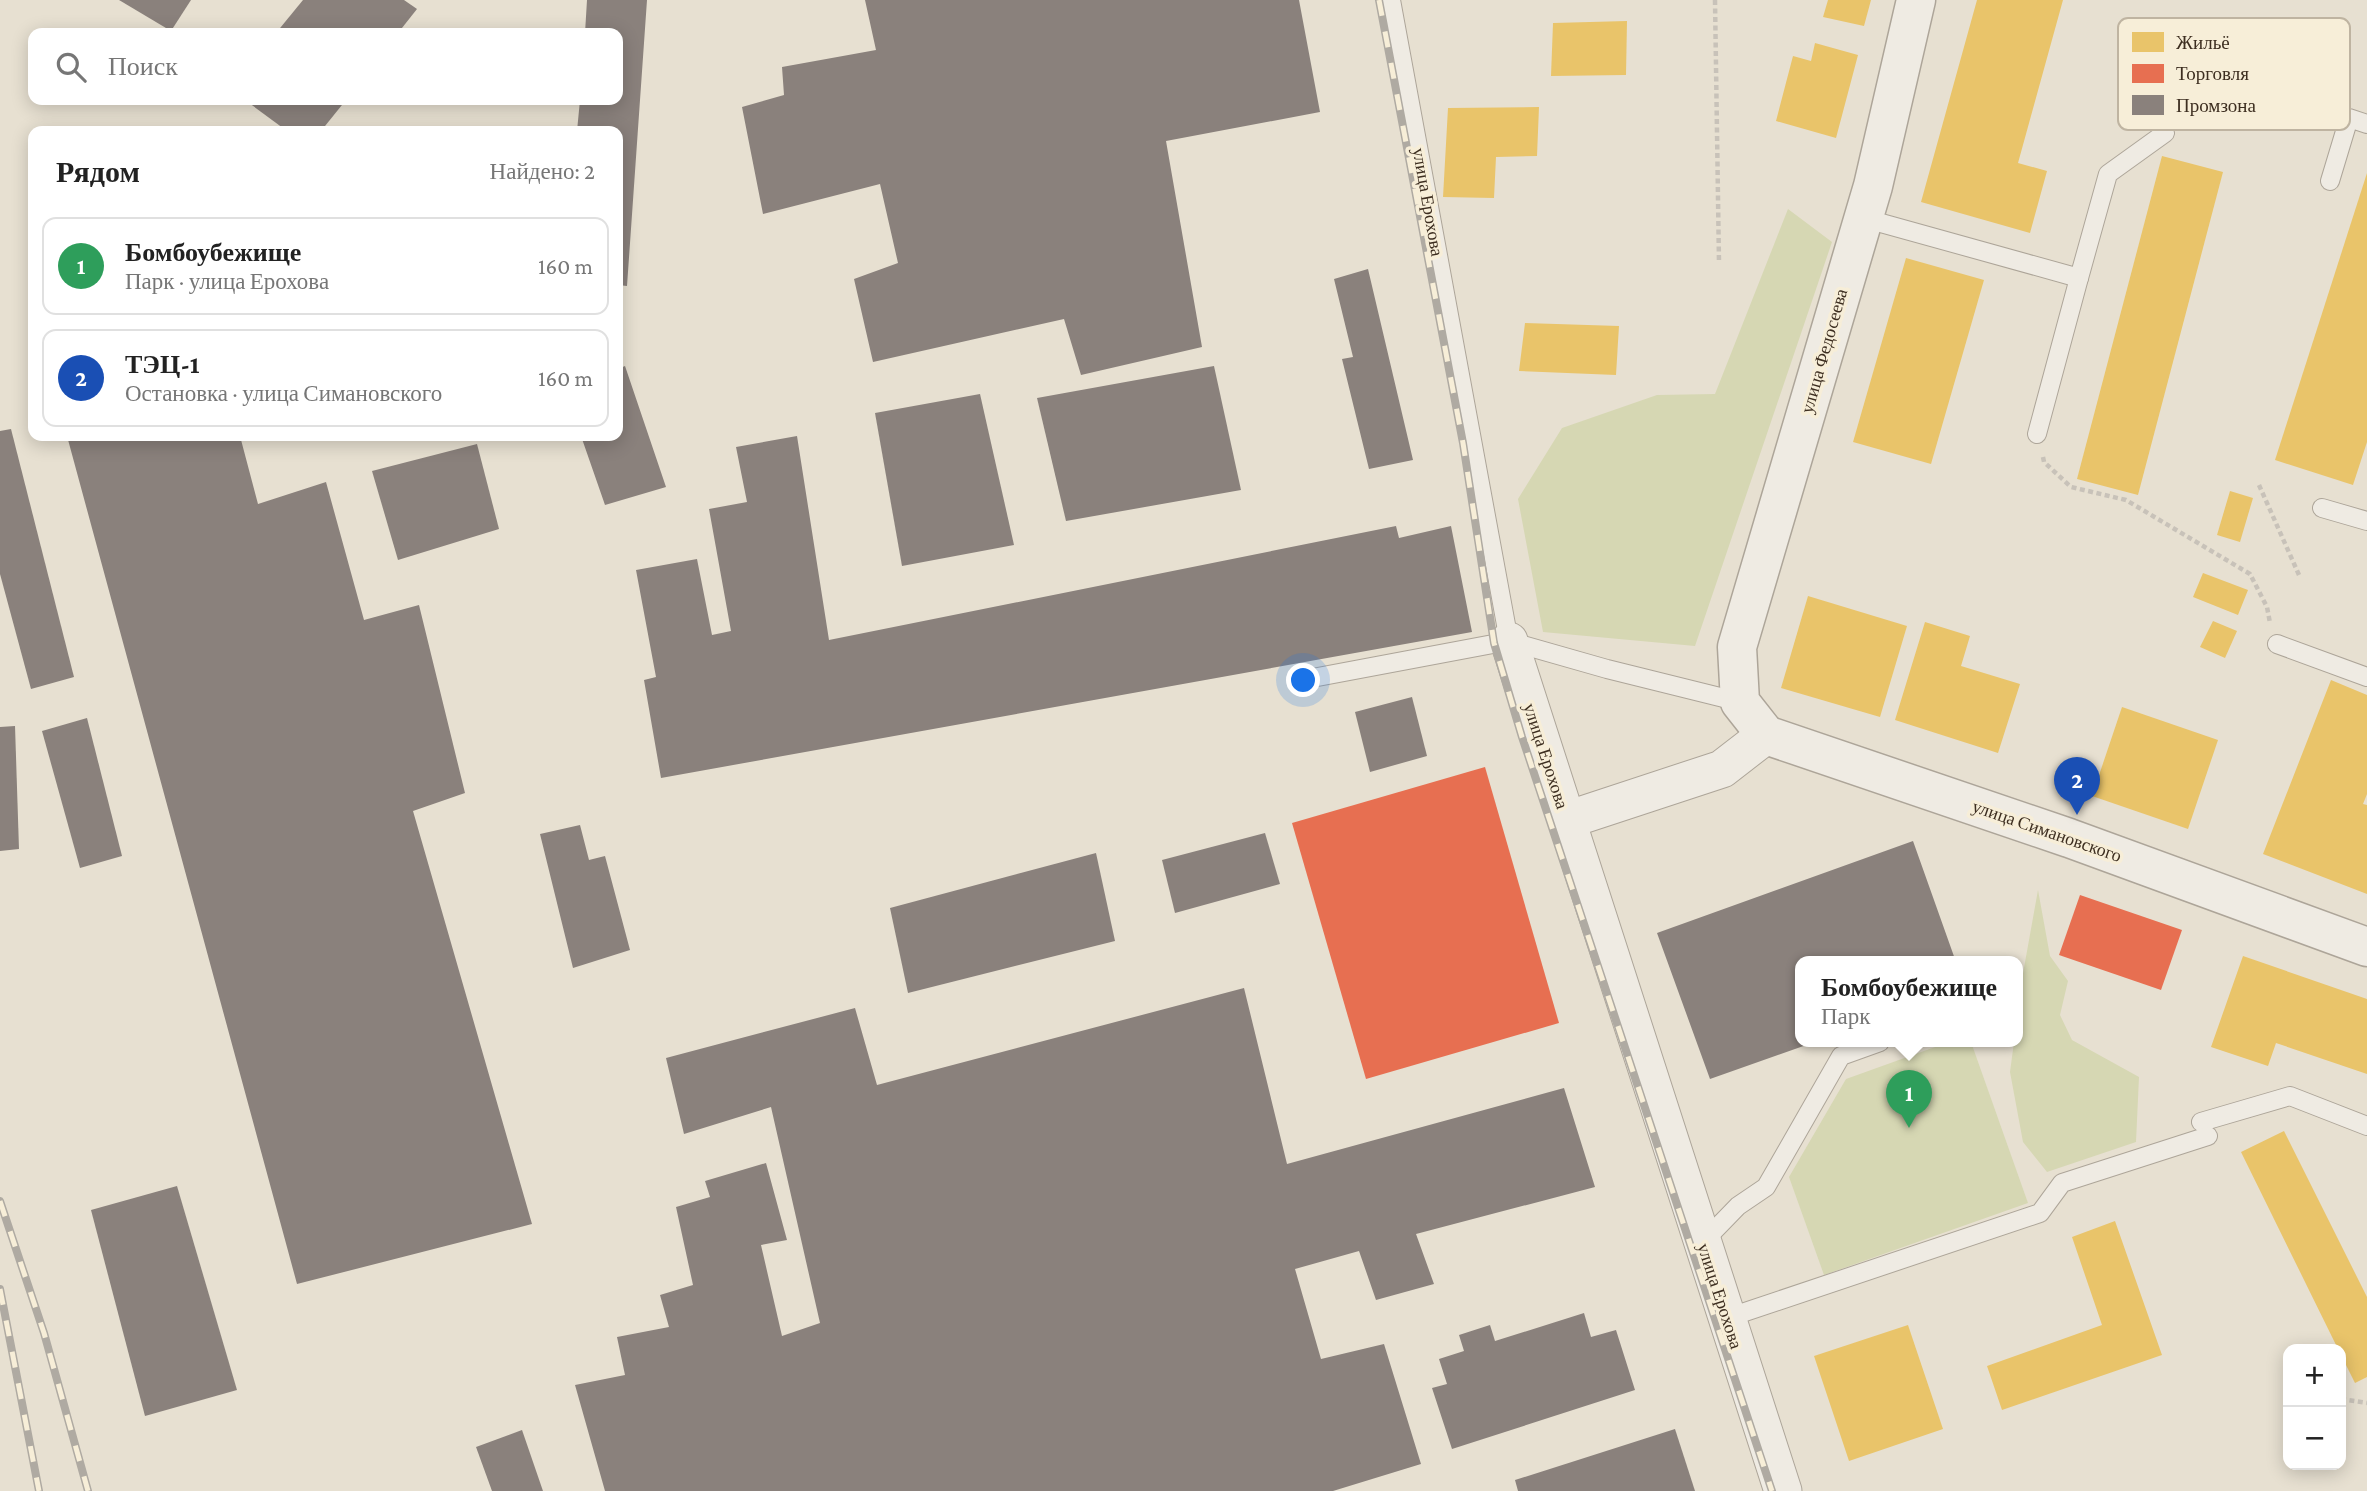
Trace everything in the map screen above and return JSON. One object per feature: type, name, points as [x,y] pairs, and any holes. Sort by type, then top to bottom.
[{"type":"street","name":"улица Федосеева","points":[[1740,702],[1737,646],[1873,186],[1916,0]]},
{"type":"street","name":"улица Ерохова","points":[[1509,642],[1783,1491]]},
{"type":"street","points":[[1567,820],[1722,769],[1766,735],[1740,702]]},
{"type":"street","name":"улица Симановского","points":[[1766,735],[2069,838],[2367,947]]},
{"type":"lane","name":"улица Ерохова","points":[[1391,0],[1509,642]]},
{"type":"lane","points":[[2350,118],[2367,124]]},
{"type":"lane","points":[[2330,181],[2345,130]]},
{"type":"lane","points":[[2037,434],[2108,174],[2165,132]]},
{"type":"lane","points":[[1863,218],[2079,278]]},
{"type":"lane","points":[[2322,508],[2367,521]]},
{"type":"lane","points":[[2275,639],[2367,677]]},
{"type":"lane","points":[[1307,679],[1509,642],[1740,702]]},
{"type":"lane","points":[[1703,1242],[1738,1206],[1766,1187],[1842,1056],[1866,1047]]},
{"type":"lane","points":[[1727,1318],[2040,1213],[2062,1183],[2290,1096],[2367,1126]]},
{"type":"path","points":[[1715,0],[1719,263]]},
{"type":"path","points":[[2037,434],[2044,462],[2071,487],[2126,499],[2150,516],[2250,574],[2267,607],[2275,639]]},
{"type":"path","points":[[2259,485],[2300,575]]},
{"type":"path","points":[[2346,1400],[2367,1403]]},
{"type":"green space","points":[[1788,209],[1832,242],[1695,646],[1543,632],[1518,499],[1562,428],[1657,395],[1715,394]]},
{"type":"green space","points":[[2038,890],[2050,956],[2068,981],[2060,1015],[2072,1040],[2139,1077],[2136,1142],[2047,1172],[2023,1142],[2010,1072],[2013,1047],[2023,1047],[2023,973]]},
{"type":"green space","points":[[1935,1047],[1973,1047],[2028,1203],[1824,1275],[1789,1177],[1846,1079]]},
{"type":"building: Жильё","points":[[1828,0],[1871,0],[1864,26],[1823,17]]},
{"type":"building: Жильё","points":[[1977,0],[2063,0],[2018,163],[2047,171],[2030,233],[1921,202]]},
{"type":"building: Жильё","points":[[1627,21],[1626,75],[1551,76],[1553,23]]},
{"type":"building: Жильё","points":[[1815,43],[1858,55],[1836,138],[1776,121],[1793,56],[1811,61]]},
{"type":"building: Жильё","points":[[1539,107],[1537,156],[1496,157],[1494,198],[1443,197],[1448,108]]},
{"type":"building: Жильё","points":[[2162,156],[2223,172],[2138,495],[2077,479]]},
{"type":"building: Жильё","points":[[2367,173],[2367,442],[2353,485],[2275,460]]},
{"type":"building: Жильё","points":[[1906,258],[1984,280],[1931,464],[1853,442]]},
{"type":"building: Жильё","points":[[1525,323],[1619,326],[1616,375],[1519,371]]},
{"type":"building: Жильё","points":[[2230,491],[2253,498],[2240,542],[2217,535]]},
{"type":"building: Жильё","points":[[2203,573],[2248,590],[2238,615],[2193,597]]},
{"type":"building: Жильё","points":[[1808,596],[1907,626],[1880,717],[1781,688]]},
{"type":"building: Жильё","points":[[2213,621],[2237,631],[2225,658],[2200,647]]},
{"type":"building: Жильё","points":[[1925,622],[1970,636],[1961,666],[2020,684],[1998,753],[1895,720]]},
{"type":"building: Жильё","points":[[2331,680],[2367,695],[2367,794],[2363,804],[2367,805],[2367,894],[2263,854]]},
{"type":"building: Жильё","points":[[2122,707],[2218,740],[2188,829],[2092,796]]},
{"type":"building: Жильё","points":[[2243,956],[2367,999],[2367,1074],[2276,1043],[2268,1066],[2211,1047]]},
{"type":"building: Жильё","points":[[2284,1131],[2367,1297],[2367,1377],[2355,1383],[2346,1365],[2346,1344],[2336,1344],[2241,1152]]},
{"type":"building: Жильё","points":[[2115,1221],[2162,1355],[2002,1410],[1987,1366],[2102,1325],[2072,1237]]},
{"type":"building: Жильё","points":[[1908,1325],[1943,1429],[1849,1461],[1814,1356]]},
{"type":"building: Торговля","points":[[1485,767],[1559,1023],[1366,1079],[1292,823]]},
{"type":"building: Торговля","points":[[2080,895],[2182,930],[2161,990],[2059,955]]},
{"type":"building: Промзона","points":[[119,0],[191,0],[173,28],[166,28]]},
{"type":"building: Промзона","points":[[303,0],[404,0],[417,9],[402,28],[280,28]]},
{"type":"building: Промзона","points":[[587,0],[647,0],[627,286],[623,286],[623,126],[577,126],[580,105],[623,105],[623,28],[585,28]]},
{"type":"building: Промзона","points":[[865,0],[1299,0],[1320,112],[1166,141],[1202,347],[1081,375],[1064,319],[873,362],[854,279],[898,263],[880,184],[763,214],[742,107],[784,95],[782,67],[876,50]]},
{"type":"building: Промзона","points":[[252,105],[342,105],[325,126],[280,126]]},
{"type":"building: Промзона","points":[[1368,269],[1413,460],[1369,469],[1342,359],[1353,357],[1334,279]]},
{"type":"building: Промзона","points":[[625,366],[666,487],[605,505],[583,441],[623,441]]},
{"type":"building: Промзона","points":[[1214,366],[1241,490],[1066,521],[1037,398]]},
{"type":"building: Промзона","points":[[980,394],[1014,545],[902,566],[875,413]]},
{"type":"building: Промзона","points":[[11,429],[74,677],[31,689],[0,574],[0,431]]},
{"type":"building: Промзона","points":[[797,436],[829,640],[1396,526],[1399,538],[1451,526],[1472,632],[661,778],[644,680],[656,677],[636,570],[697,559],[712,635],[731,631],[709,509],[747,502],[736,447]]},
{"type":"building: Промзона","points":[[68,441],[241,441],[258,504],[326,482],[364,620],[419,605],[465,793],[413,811],[532,1224],[297,1284]]},
{"type":"building: Промзона","points":[[477,444],[499,529],[398,560],[372,471]]},
{"type":"building: Промзона","points":[[1412,697],[1427,756],[1370,772],[1355,712]]},
{"type":"building: Промзона","points":[[87,718],[122,856],[80,868],[42,731]]},
{"type":"building: Промзона","points":[[15,726],[19,849],[0,851],[0,727]]},
{"type":"building: Промзона","points":[[580,825],[589,860],[605,856],[630,950],[573,968],[540,834]]},
{"type":"building: Промзона","points":[[1265,833],[1280,884],[1175,913],[1162,860]]},
{"type":"building: Промзона","points":[[1913,841],[1954,956],[1795,956],[1795,1047],[1801,1047],[1710,1079],[1657,933]]},
{"type":"building: Промзона","points":[[1096,853],[1115,941],[908,993],[890,908]]},
{"type":"building: Промзона","points":[[1244,988],[1287,1164],[1564,1088],[1595,1187],[1416,1234],[1434,1284],[1376,1300],[1359,1251],[1295,1269],[1321,1359],[1384,1344],[1421,1464],[1333,1491],[605,1491],[575,1385],[625,1375],[617,1337],[669,1327],[660,1295],[693,1285],[676,1207],[710,1197],[705,1181],[766,1163],[787,1240],[761,1245],[782,1336],[820,1323],[771,1107],[684,1134],[666,1058],[855,1008],[877,1085]]},
{"type":"building: Промзона","points":[[177,1186],[237,1390],[145,1416],[91,1210]]},
{"type":"building: Промзона","points":[[1584,1313],[1591,1337],[1616,1330],[1635,1390],[1452,1449],[1432,1388],[1447,1384],[1439,1359],[1464,1351],[1459,1335],[1490,1325],[1495,1341]]},
{"type":"building: Промзона","points":[[1675,1429],[1695,1491],[1518,1491],[1515,1480]]},
{"type":"building: Промзона","points":[[522,1430],[543,1491],[492,1491],[476,1447]]},
{"type":"railway","points":[[1379,0],[1463,443],[1494,643],[1522,737],[1772,1491]]},
{"type":"railway","points":[[0,1201],[44,1333],[88,1491]]},
{"type":"railway","points":[[0,1289],[39,1491]]},
{"type":"place","name":"ТЭЦ-1","points":[[2077,815]]},
{"type":"place","name":"Бомбоубежище","points":[[1909,1128]]}]
